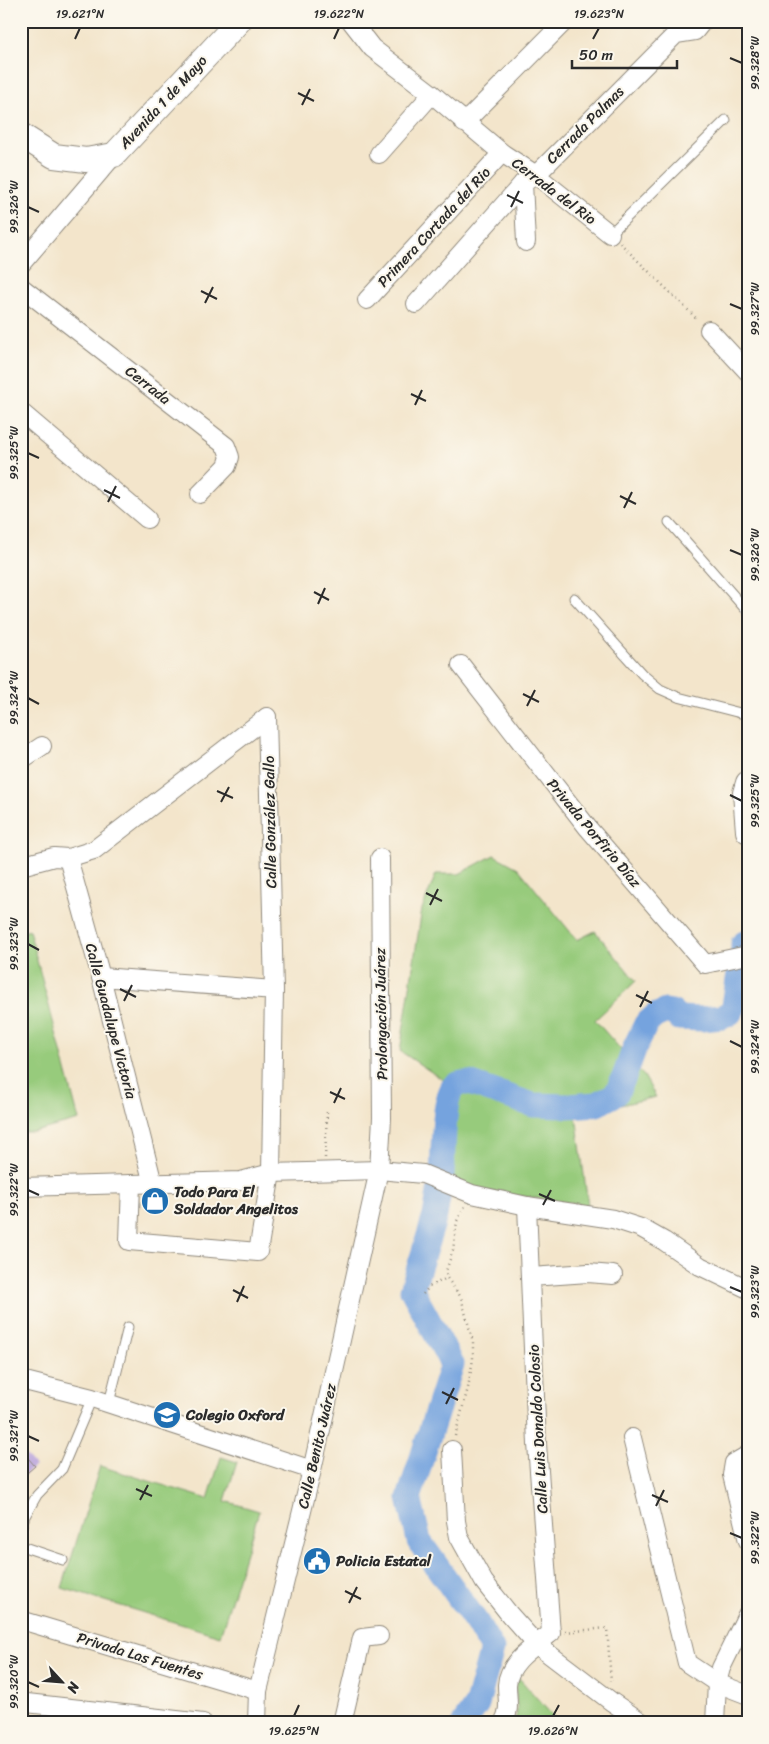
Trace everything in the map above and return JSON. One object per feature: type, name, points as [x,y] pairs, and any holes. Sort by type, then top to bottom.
[{"type":"main road","name":"Avenida 1 de Mayo","points":[[21,135],[54,156],[86,160],[114,155],[239,21]]},
{"type":"main road","points":[[748,783],[746,793],[748,831]]},
{"type":"street","name":"Cerrada del Rio","points":[[351,21],[372,48],[432,94],[464,123],[502,153],[529,179],[610,234]]},
{"type":"street","points":[[464,123],[565,21]]},
{"type":"street","name":"Cerrada Palmas","points":[[416,304],[529,179],[676,34],[695,31],[703,21]]},
{"type":"street","points":[[379,154],[432,94]]},
{"type":"street","name":"Primera Cortada del Rio","points":[[367,300],[502,153]]},
{"type":"street","points":[[22,263],[114,155]]},
{"type":"street","points":[[526,242],[529,179]]},
{"type":"street","name":"Cerrada","points":[[21,286],[226,446],[230,457],[227,466],[200,494]]},
{"type":"street","points":[[709,330],[748,372]]},
{"type":"street","points":[[21,412],[147,519]]},
{"type":"street","name":"Privada Porfirio Díaz","points":[[461,665],[588,828],[705,964],[748,955]]},
{"type":"street","name":"Calle González Gallo","points":[[68,858],[94,850],[267,717],[274,990],[271,1173],[258,1252],[129,1241],[131,1184]]},
{"type":"street","points":[[21,760],[42,746]]},
{"type":"street","points":[[21,866],[54,857],[68,858]]},
{"type":"street","name":"Calle Guadalupe Victoria","points":[[68,858],[153,1184]]},
{"type":"street","name":"Prolongación Juárez","points":[[380,858],[382,1118],[380,1170]]},
{"type":"street","points":[[100,977],[274,990]]},
{"type":"street","points":[[21,1187],[241,1181],[271,1173],[380,1170],[422,1174],[472,1194],[527,1206],[604,1217],[641,1228],[664,1241],[700,1266],[748,1289]]},
{"type":"street","name":"Calle Benito Juárez","points":[[257,1723],[258,1691],[312,1470],[380,1170]]},
{"type":"street","name":"Calle Luis Donaldo Colosio","points":[[527,1206],[537,1444],[551,1633]]},
{"type":"street","points":[[531,1277],[588,1273],[613,1275]]},
{"type":"street","points":[[21,1380],[92,1398],[312,1470]]},
{"type":"street","points":[[632,1438],[687,1663],[718,1683],[748,1695]]},
{"type":"street","points":[[452,1450],[456,1521],[459,1537],[484,1582],[510,1616],[536,1644],[612,1702],[643,1723]]},
{"type":"street","points":[[748,1455],[734,1463],[732,1475],[748,1541]]},
{"type":"street","points":[[715,1723],[721,1668],[748,1613]]},
{"type":"street","name":"Privada Las Fuentes","points":[[21,1620],[258,1691]]},
{"type":"street","points":[[503,1723],[508,1712],[507,1683],[510,1672],[517,1662],[551,1633]]},
{"type":"street","points":[[342,1723],[362,1638],[379,1636]]},
{"type":"street","points":[[27,1703],[203,1723]]},
{"type":"lane","points":[[610,234],[726,120]]},
{"type":"lane","points":[[669,522],[748,612]]},
{"type":"lane","points":[[574,598],[642,674],[660,689],[678,697],[748,715]]},
{"type":"lane","points":[[109,1404],[128,1327]]},
{"type":"lane","points":[[21,1528],[23,1515],[37,1495],[62,1469],[92,1398]]},
{"type":"lane","points":[[21,1546],[63,1560]]},
{"type":"path","name":"Cerrada del Rio","points":[[610,234],[709,330]]},
{"type":"path","points":[[324,1172],[327,1111]]},
{"type":"path","points":[[452,1450],[468,1388],[474,1351],[469,1321],[461,1297],[447,1278],[446,1271],[453,1250],[457,1221],[472,1194]]},
{"type":"path","points":[[423,1294],[429,1287],[447,1278]]},
{"type":"path","points":[[551,1633],[607,1628],[612,1702]]},
{"type":"green space","points":[[494,855],[518,868],[577,940],[595,931],[636,981],[595,1020],[644,1076],[656,1097],[576,1115],[588,1205],[482,1191],[434,1171],[446,1082],[400,1051],[422,909],[436,874],[459,874]]},
{"type":"green space","points":[[29,930],[79,1120],[34,1132],[21,1132],[21,933]]},
{"type":"green space","points":[[221,1457],[237,1462],[225,1501],[259,1511],[220,1636],[62,1588],[100,1466],[208,1499]]},
{"type":"green space","points":[[519,1678],[559,1723],[513,1723],[517,1712],[516,1689]]},
{"type":"building","points":[[21,1450],[35,1466],[21,1478]]},
{"type":"waterway","points":[[743,955],[743,944],[748,941]]},
{"type":"waterway","points":[[442,1174],[446,1114],[450,1092],[454,1086],[460,1083],[469,1083],[533,1105],[568,1106],[597,1104],[616,1094],[646,1024],[655,1016],[666,1011],[672,1012],[679,1018],[702,1019],[722,1017],[730,1013],[734,1006],[740,967]]},
{"type":"waterway","points":[[439,1192],[435,1216],[412,1290],[452,1364],[409,1498],[419,1541],[477,1623],[492,1649],[477,1704],[464,1723]]},
{"type":"place","name":"Todo Para El Soldador Angelitos","points":[[155,1201]]},
{"type":"place","name":"Colegio Oxford","points":[[167,1415]]},
{"type":"place","name":"Policia Estatal","points":[[317,1561]]}]
